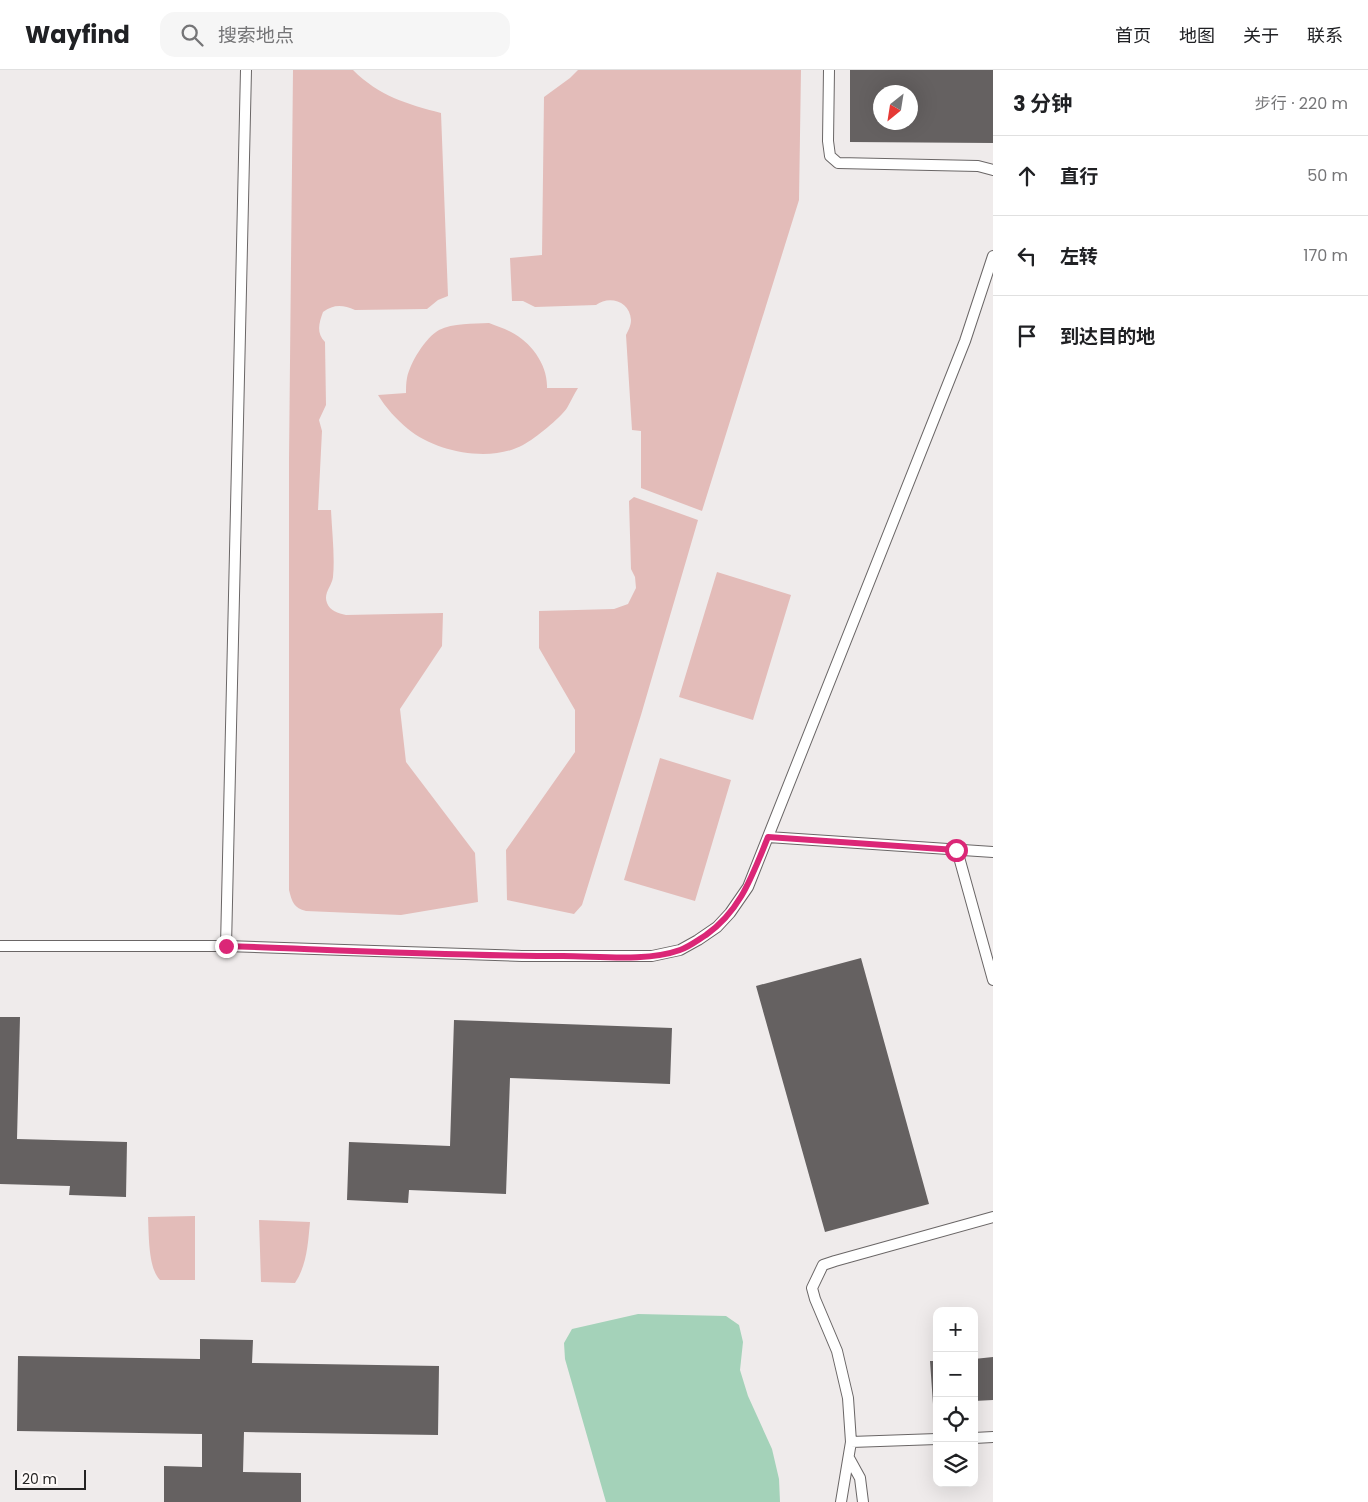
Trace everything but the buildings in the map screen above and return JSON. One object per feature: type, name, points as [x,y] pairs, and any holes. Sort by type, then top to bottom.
[{"type":"lane","points":[[226,946],[246,70]]},
{"type":"lane","points":[[829,70],[828,141],[830,156],[838,163],[978,166],[993,170]]},
{"type":"lane","points":[[0,946],[226,946],[522,956],[652,956],[680,950],[717,927],[730,913],[748,887],[965,341],[993,256]]},
{"type":"lane","points":[[768,837],[993,852]]},
{"type":"lane","points":[[956,850],[993,980]]},
{"type":"lane","points":[[841,1502],[851,1442],[848,1398],[837,1351],[812,1288],[824,1265],[993,1216]]},
{"type":"lane","points":[[978,1438],[993,1437]]},
{"type":"lane","points":[[851,1442],[933,1439]]},
{"type":"lane","points":[[849,1458],[860,1478],[863,1502]]},
{"type":"shaded area","points":[[293,70],[353,70],[383,93],[441,113],[448,296],[438,300],[427,309],[355,310],[339,306],[323,312],[319,328],[320,335],[325,342],[326,405],[319,420],[322,431],[318,510],[331,510],[334,569],[326,599],[328,606],[332,610],[346,615],[443,613],[442,646],[400,709],[406,762],[475,853],[478,902],[401,915],[306,911],[294,904],[289,890],[289,459]]},
{"type":"shaded area","points":[[578,70],[801,70],[799,200],[702,511],[641,488],[641,431],[632,430],[626,335],[631,320],[627,308],[613,300],[607,300],[596,305],[535,307],[523,301],[512,301],[510,258],[542,255],[544,97]]},
{"type":"shaded area","points":[[489,323],[518,336],[531,348],[545,371],[547,388],[578,388],[567,408],[553,423],[528,442],[510,450],[495,453],[479,454],[448,449],[433,444],[408,429],[395,417],[378,395],[406,393],[407,378],[415,358],[429,339],[439,330],[457,325]]},
{"type":"shaded area","points":[[634,497],[698,520],[641,715],[582,905],[574,914],[507,900],[506,850],[575,752],[575,710],[539,648],[539,611],[614,609],[628,604],[636,588],[635,577],[631,569],[629,501]]},
{"type":"shaded area","points":[[717,572],[791,595],[753,720],[679,697]]},
{"type":"shaded area","points":[[660,758],[731,780],[695,901],[624,880]]},
{"type":"shaded area","points":[[195,1216],[195,1280],[160,1280],[156,1275],[151,1259],[148,1217]]},
{"type":"shaded area","points":[[259,1220],[310,1222],[308,1246],[302,1269],[295,1283],[261,1282]]},
{"type":"shaded area","points":[[638,1314],[726,1316],[739,1325],[743,1342],[740,1370],[748,1396],[772,1449],[779,1479],[780,1502],[606,1502],[565,1359],[564,1343],[572,1329]]},
{"type":"route","points":[[226,946],[522,956],[652,956],[680,950],[717,927],[730,913],[748,887],[768,837],[956,850]]}]
